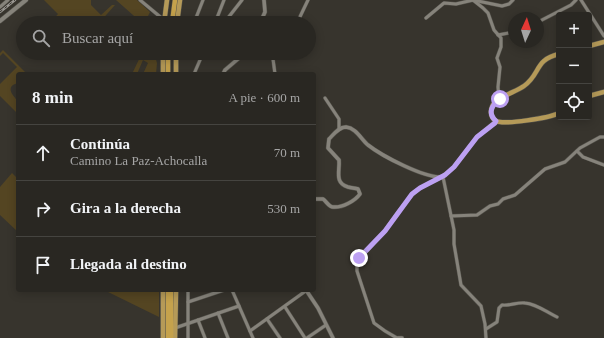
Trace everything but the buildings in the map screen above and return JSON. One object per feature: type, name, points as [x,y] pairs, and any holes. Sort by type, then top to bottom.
[{"type":"highway","points":[[168,16],[172,0]]},
{"type":"highway","points":[[169,16],[175,0]]},
{"type":"highway","points":[[169,60],[169,72]]},
{"type":"highway","points":[[168,292],[168,338]]},
{"type":"highway","points":[[171,292],[171,338]]},
{"type":"main road","points":[[0,21],[26,0]]},
{"type":"main road","points":[[167,16],[168,0]]},
{"type":"main road","points":[[178,16],[180,0]]},
{"type":"main road","points":[[592,45],[604,42]]},
{"type":"main road","points":[[556,55],[546,58],[531,80],[500,99],[492,105],[491,109],[493,119],[506,123],[549,118],[556,114]]},
{"type":"main road","points":[[163,60],[163,72]]},
{"type":"main road","points":[[176,60],[176,72]]},
{"type":"main road","points":[[592,95],[604,92]]},
{"type":"main road","points":[[163,292],[163,338]]},
{"type":"main road","points":[[175,338],[176,292]]},
{"type":"street","points":[[0,6],[8,0]]},
{"type":"street","points":[[140,0],[160,16]]},
{"type":"street","points":[[197,16],[203,0]]},
{"type":"street","points":[[218,16],[224,0]]},
{"type":"street","points":[[229,16],[242,0]]},
{"type":"street","points":[[263,16],[265,12],[264,0]]},
{"type":"street","points":[[300,16],[308,0]]},
{"type":"street","points":[[426,18],[444,3],[456,4],[473,0],[502,6],[509,4],[513,0]]},
{"type":"street","points":[[473,0],[488,13],[494,30],[501,43],[497,57],[500,67],[498,87],[500,99]]},
{"type":"street","points":[[544,19],[570,5],[576,0]]},
{"type":"street","points":[[581,0],[604,36]]},
{"type":"street","points":[[498,35],[508,33]]},
{"type":"street","points":[[195,72],[200,60]]},
{"type":"street","points":[[224,72],[237,60]]},
{"type":"street","points":[[272,60],[275,72]]},
{"type":"street","points":[[324,98],[339,119],[338,129]]},
{"type":"street","points":[[402,338],[398,338],[385,332],[374,323],[357,271],[357,262],[385,231],[412,194],[420,188],[442,177],[454,167],[477,137],[496,121]]},
{"type":"street","points":[[316,199],[323,199],[333,207],[349,203],[360,194],[358,189],[347,187],[339,180],[339,160],[328,148],[329,139],[338,129],[344,127],[356,132],[374,150],[432,176],[442,177]]},
{"type":"street","points":[[450,216],[477,215],[490,206],[498,204],[503,199],[515,195],[539,173],[549,167],[554,167],[566,162],[577,151],[596,139],[604,137]]},
{"type":"street","points":[[577,151],[583,157],[604,165]]},
{"type":"street","points":[[442,177],[454,230],[454,244],[461,285],[481,306],[486,329],[486,338]]},
{"type":"street","points":[[188,292],[188,338]]},
{"type":"street","points":[[188,302],[218,292]]},
{"type":"street","points":[[233,292],[253,338]]},
{"type":"street","points":[[250,332],[304,292]]},
{"type":"street","points":[[307,292],[318,308],[333,338]]},
{"type":"street","points":[[486,329],[497,322],[499,308],[502,305],[508,306],[525,303],[540,307],[557,317]]},
{"type":"street","points":[[175,328],[239,306]]},
{"type":"street","points":[[285,307],[306,338],[326,325]]},
{"type":"street","points":[[218,313],[226,338]]},
{"type":"street","points":[[198,320],[205,338]]},
{"type":"street","points":[[267,320],[280,338]]},
{"type":"shaded area","points":[[44,0],[91,0],[91,5],[101,15],[112,5],[115,5],[105,16],[56,16],[58,14]]},
{"type":"shaded area","points":[[116,0],[137,0],[150,12],[148,16],[134,16]]},
{"type":"shaded area","points":[[3,50],[25,72],[16,72],[16,84],[11,88],[11,91],[16,98],[16,112],[0,96],[0,84],[17,67],[3,53],[0,56],[0,53]]},
{"type":"shaded area","points":[[139,60],[143,60],[138,72],[133,72]]},
{"type":"shaded area","points":[[143,60],[156,60],[156,72],[144,72],[148,63]]},
{"type":"shaded area","points":[[12,173],[16,177],[16,230],[0,215],[0,187]]},
{"type":"shaded area","points":[[108,292],[159,292],[159,317]]},
{"type":"railway","points":[[0,12],[15,0]]},
{"type":"route","points":[[359,258],[392,223],[398,212],[412,194],[420,188],[439,180],[445,175],[454,167],[477,137],[495,123],[496,121],[493,119],[491,109],[492,105],[500,99]]}]
